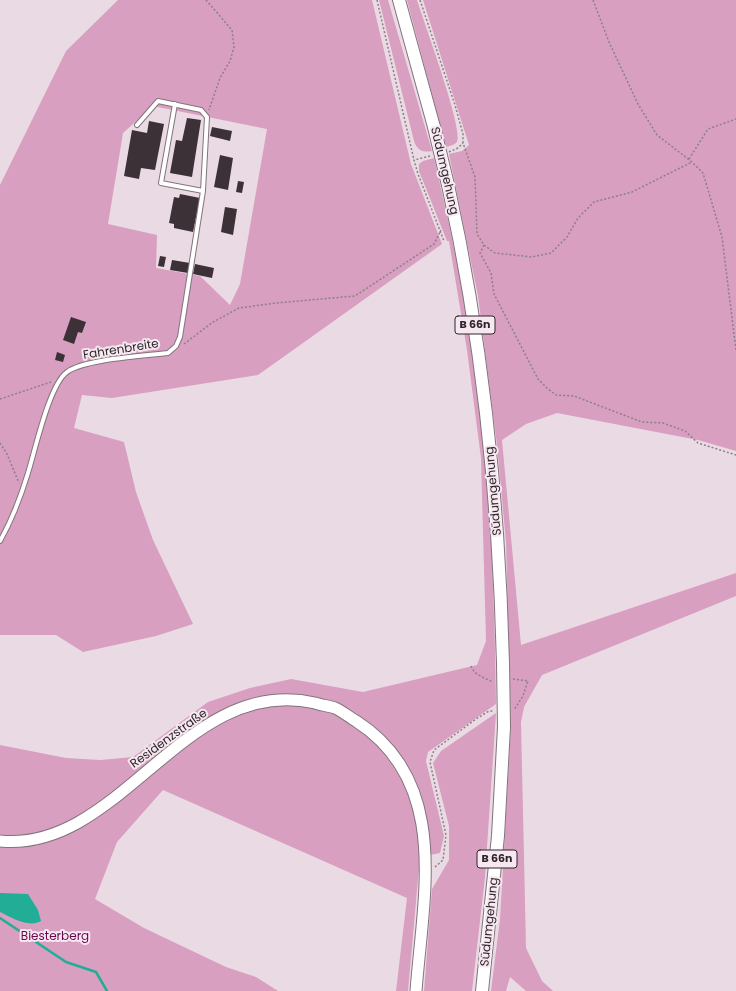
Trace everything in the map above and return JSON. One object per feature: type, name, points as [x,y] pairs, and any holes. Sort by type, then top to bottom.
[{"type":"main road","name":"Südumgehung","points":[[399,0],[434,127],[448,185],[476,331],[493,466],[501,574],[504,663],[504,727],[498,836],[482,991]]},
{"type":"main road","name":"Residenzstraße","points":[[0,841],[32,840],[68,829],[91,814],[204,727],[229,713],[250,705],[272,700],[298,699],[336,708],[369,730],[389,748],[413,791],[421,815],[426,845],[416,991]]},
{"type":"lane","points":[[138,125],[158,101],[201,110],[207,116]]},
{"type":"lane","points":[[175,104],[161,183],[203,191]]},
{"type":"lane","name":"Fahrenbreite","points":[[0,540],[7,528],[22,490],[57,384],[67,372],[85,364],[168,353],[176,346],[180,337],[203,191],[207,116]]},
{"type":"path","points":[[206,0],[232,30],[234,47],[230,61],[220,78],[207,116]]},
{"type":"path","points":[[377,0],[414,160],[444,241]]},
{"type":"path","points":[[420,0],[455,105],[463,134],[463,143],[475,177],[477,234],[484,245],[495,253],[532,257],[552,253],[567,237],[578,218],[594,202],[632,192],[692,162]]},
{"type":"path","points":[[593,0],[609,42],[638,104],[656,134],[689,159],[702,173],[722,237],[736,350]]},
{"type":"path","points":[[689,159],[708,129],[736,120]]},
{"type":"path","points":[[447,152],[458,148],[463,143]]},
{"type":"path","points":[[414,160],[434,155]]},
{"type":"path","points":[[168,353],[192,339],[213,322],[239,308],[276,302],[355,296],[434,244],[441,230]]},
{"type":"path","points":[[484,245],[480,253],[491,273],[494,294],[538,379],[547,388],[556,395],[574,396],[642,422],[663,423],[685,431],[698,443],[736,455]]},
{"type":"path","points":[[0,399],[49,382],[57,384]]},
{"type":"path","points":[[0,443],[7,454],[22,490]]},
{"type":"path","points":[[471,666],[473,671],[494,682]]},
{"type":"path","points":[[507,710],[514,710],[523,696],[528,680],[512,679]]},
{"type":"path","points":[[425,876],[443,860],[446,835],[430,762],[434,750],[476,719],[489,711],[495,711]]},
{"type":"green space","points":[[118,0],[372,0],[411,164],[442,244],[258,375],[112,398],[82,395],[74,428],[124,442],[136,492],[153,540],[193,624],[156,636],[83,652],[56,635],[0,635],[0,185],[66,51]],"holes":[[[153,106],[267,129],[240,284],[230,305],[200,276],[156,268],[157,235],[108,224],[123,133]]]},
{"type":"green space","points":[[379,0],[388,0],[432,151],[426,152],[421,150],[417,147],[414,141]]},
{"type":"green space","points":[[407,0],[417,0],[442,74],[458,133],[457,142],[453,145],[446,147]]},
{"type":"green space","points":[[423,0],[736,0],[736,451],[698,440],[557,413],[526,424],[502,440],[521,645],[736,573],[736,596],[542,675],[524,707],[521,722],[526,948],[542,981],[553,991],[526,991],[510,977],[506,991],[491,991],[500,919],[511,727],[506,542],[497,445],[478,296],[449,154],[462,151],[469,145]]},
{"type":"green space","name":"Biesterberg","points":[[434,158],[466,308],[478,383],[486,459],[492,551],[496,704],[428,752],[426,761],[444,836],[440,853],[420,857],[408,991],[396,991],[407,898],[163,790],[117,842],[95,899],[144,928],[226,967],[256,977],[278,991],[0,991],[0,745],[66,758],[100,760],[133,757],[208,702],[250,688],[291,679],[363,692],[477,665],[486,641],[481,458],[467,350],[449,241],[447,241],[419,171],[419,164],[423,161]]},
{"type":"green space","points":[[496,713],[485,877],[472,991],[424,991],[432,889],[449,860],[449,826],[433,763],[441,751]]},
{"type":"shaded area","points":[[0,893],[28,894],[38,910],[41,921],[36,923],[26,923],[0,912]]},
{"type":"building","points":[[187,118],[201,120],[192,177],[170,173],[176,140],[182,141]]},
{"type":"building","points":[[149,121],[164,124],[155,170],[141,168],[139,179],[124,176],[132,130],[147,133]]},
{"type":"building","points":[[212,127],[232,131],[230,141],[210,136]]},
{"type":"building","points":[[220,155],[233,158],[228,190],[214,187]]},
{"type":"building","points":[[238,181],[244,182],[242,193],[236,192]]},
{"type":"building","points":[[180,194],[200,198],[193,232],[174,228],[174,224],[169,223],[174,197],[179,198]]},
{"type":"building","points":[[225,207],[237,209],[233,235],[221,232]]},
{"type":"building","points":[[160,256],[166,257],[164,267],[158,266]]},
{"type":"building","points":[[172,260],[190,263],[188,273],[170,270]]},
{"type":"building","points":[[195,264],[214,268],[212,278],[193,274]]},
{"type":"building","points":[[71,317],[86,322],[82,333],[78,332],[74,344],[63,340]]},
{"type":"building","points":[[57,352],[65,355],[63,362],[55,360]]},
{"type":"waterway","points":[[0,918],[66,962],[96,972],[107,991]]}]
